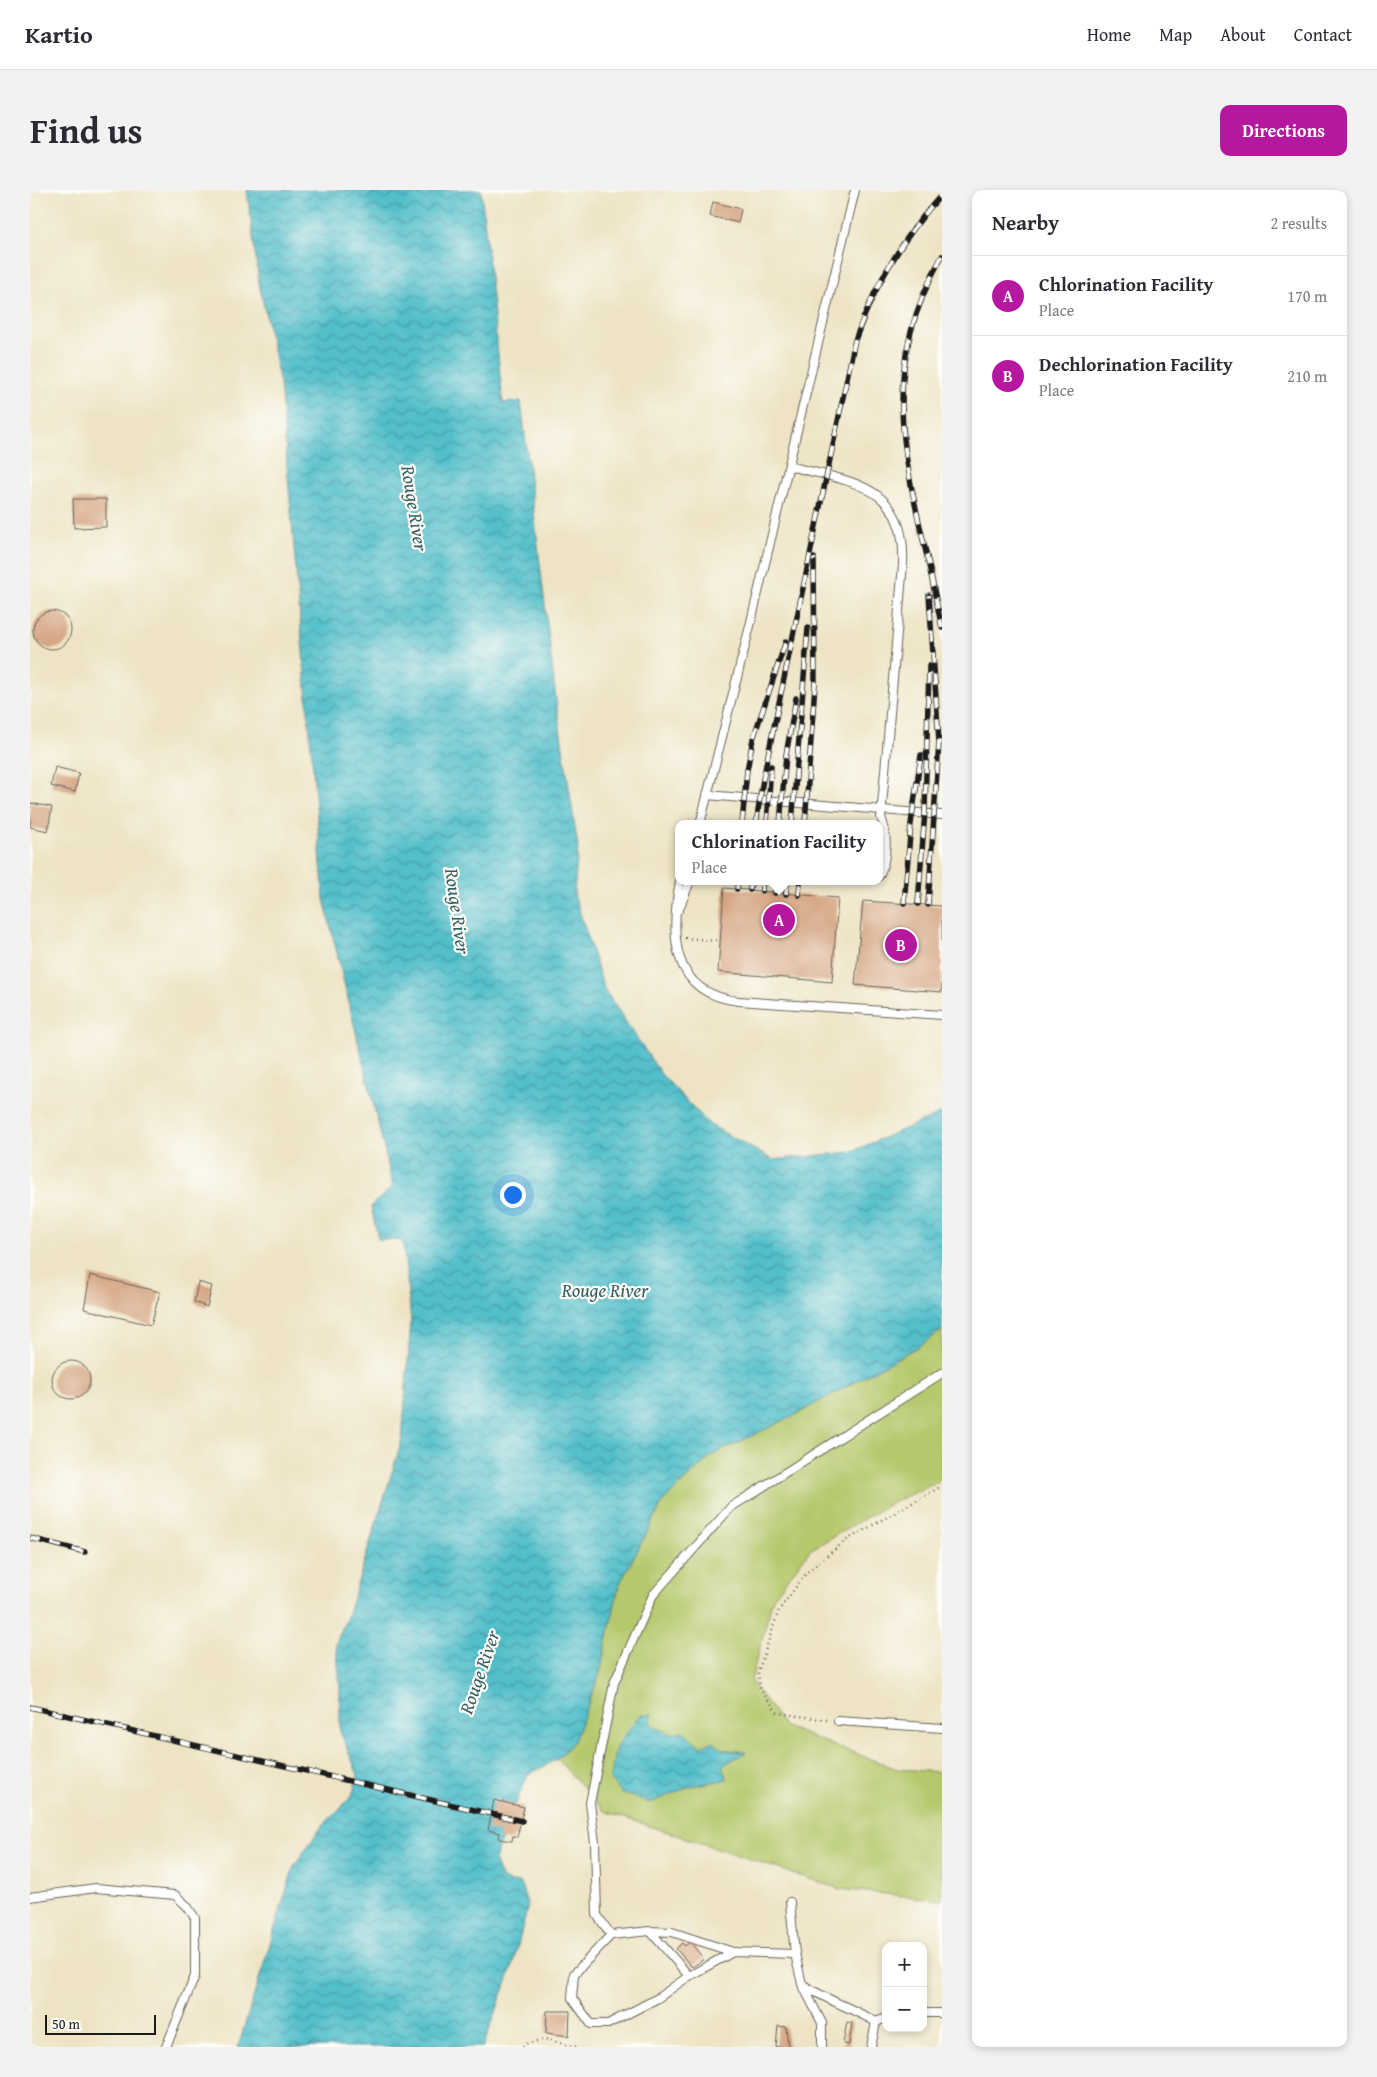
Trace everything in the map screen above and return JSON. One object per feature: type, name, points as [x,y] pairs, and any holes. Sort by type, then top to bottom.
[{"type":"lane","points":[[701,820],[855,190]]},
{"type":"lane","points":[[789,466],[851,482],[873,492],[889,505],[897,517],[902,533],[903,564],[880,817]]},
{"type":"lane","points":[[707,795],[880,817],[942,815]]},
{"type":"lane","points":[[883,824],[885,838],[883,868]]},
{"type":"lane","points":[[680,885],[674,937],[678,956],[686,972],[698,986],[719,997],[747,1002],[942,1015]]},
{"type":"lane","points":[[676,918],[688,885]]},
{"type":"lane","points":[[611,1935],[597,1915],[595,1843],[590,1803],[614,1684],[653,1595],[730,1507],[942,1373]]},
{"type":"lane","points":[[838,1721],[942,1728]]},
{"type":"lane","points":[[30,1897],[96,1888],[175,1895],[187,1906],[195,1918],[195,1976],[166,2047]]},
{"type":"lane","points":[[790,1902],[794,1954],[802,1984],[822,2023],[822,2047]]},
{"type":"lane","points":[[650,1931],[689,1976]]},
{"type":"lane","points":[[733,1952],[689,1976],[658,1998],[608,2024],[591,2024],[572,1998],[574,1974],[611,1935],[650,1931],[672,1932],[733,1952],[794,1954]]},
{"type":"lane","points":[[802,1984],[823,1998],[853,2009],[876,2022]]},
{"type":"lane","points":[[927,2013],[942,2013]]},
{"type":"lane","points":[[876,2022],[882,2020]]},
{"type":"lane","points":[[872,2047],[876,2022]]},
{"type":"path","points":[[674,937],[720,941]]},
{"type":"path","points":[[838,1721],[778,1713],[760,1689],[758,1672],[779,1610],[807,1572],[845,1541],[942,1486]]},
{"type":"path","points":[[523,2047],[525,2044],[545,2039],[577,2047]]},
{"type":"green space","points":[[942,1330],[942,1480],[893,1502],[810,1550],[773,1598],[751,1681],[785,1727],[897,1769],[942,1772],[942,1900],[840,1889],[604,1811],[557,1759],[574,1741],[600,1673],[619,1585],[664,1500],[712,1455],[797,1414],[917,1347]],"holes":[[[652,1726],[672,1734],[683,1731],[700,1746],[745,1752],[722,1766],[726,1779],[687,1787],[650,1803]]]},
{"type":"water","name":"Rouge River","points":[[247,190],[481,190],[503,403],[521,401],[557,708],[578,847],[574,894],[604,989],[661,1074],[709,1124],[773,1160],[850,1152],[942,1113],[942,1330],[917,1347],[797,1414],[712,1455],[664,1500],[619,1585],[600,1673],[574,1741],[557,1759],[528,1775],[498,1848],[495,1862],[501,1878],[509,1882],[520,1882],[528,1906],[512,1968],[483,2047],[238,2047],[294,1866],[322,1826],[352,1796],[358,1775],[340,1731],[340,1686],[336,1643],[347,1617],[402,1440],[411,1321],[403,1241],[378,1239],[371,1206],[393,1186],[324,899],[280,383],[259,283]]},
{"type":"water","points":[[651,1714],[652,1726],[672,1734],[683,1731],[700,1746],[714,1741],[722,1750],[746,1752],[722,1766],[727,1779],[687,1787],[650,1803],[621,1793],[610,1780],[616,1747],[639,1716]]},
{"type":"building","points":[[713,202],[741,209],[738,223],[710,216]]},
{"type":"building","points":[[73,499],[106,499],[106,527],[74,528]]},
{"type":"building","points":[[52,611],[65,617],[71,630],[65,643],[52,649],[39,643],[33,630],[39,617]]},
{"type":"building","points":[[55,767],[79,773],[75,792],[51,786]]},
{"type":"building","points":[[30,803],[52,807],[48,831],[30,827]]},
{"type":"building","points":[[724,888],[838,898],[832,982],[718,972]]},
{"type":"building","points":[[863,901],[942,906],[942,992],[855,985]]},
{"type":"building","points":[[90,1275],[160,1292],[151,1325],[84,1309]]},
{"type":"building","points":[[198,1282],[212,1286],[207,1307],[194,1302]]},
{"type":"building","points":[[71,1361],[78,1362],[84,1367],[89,1373],[89,1387],[84,1393],[78,1398],[71,1399],[64,1398],[58,1393],[53,1387],[52,1380],[53,1373],[58,1367],[64,1362]]},
{"type":"building","points":[[494,1800],[524,1807],[517,1837],[513,1836],[512,1841],[499,1839],[500,1833],[488,1830]]},
{"type":"building","points":[[690,1942],[704,1959],[692,1967],[676,1949],[682,1943],[685,1946]]},
{"type":"building","points":[[547,2011],[570,2011],[569,2036],[546,2033]]},
{"type":"building","points":[[847,2022],[852,2023],[849,2045],[843,2044]]},
{"type":"building","points":[[778,2026],[786,2027],[788,2047],[776,2047]]},
{"type":"railway","points":[[757,820],[763,779],[855,340],[871,300],[891,263],[915,227],[942,194]]},
{"type":"railway","points":[[942,256],[923,296],[910,334],[904,371],[902,407],[904,443],[910,480],[942,628]]},
{"type":"railway","points":[[805,820],[815,684],[814,558]]},
{"type":"railway","points":[[928,905],[939,742],[929,595]]},
{"type":"railway","points":[[792,820],[808,628]]},
{"type":"railway","points":[[742,820],[747,770],[753,739],[786,641]]},
{"type":"railway","points":[[918,904],[925,811],[929,666]]},
{"type":"railway","points":[[780,820],[786,755],[796,698]]},
{"type":"railway","points":[[904,903],[911,824],[921,755]]},
{"type":"railway","points":[[767,820],[771,766]]},
{"type":"railway","points":[[737,889],[738,885]]},
{"type":"railway","points":[[750,890],[751,885]]},
{"type":"railway","points":[[762,885],[762,891]]},
{"type":"railway","points":[[775,893],[776,885]]},
{"type":"railway","points":[[786,894],[787,885]]},
{"type":"railway","points":[[799,895],[800,885]]},
{"type":"railway","points":[[30,1538],[85,1552]]},
{"type":"railway","points":[[30,1707],[522,1821]]},
{"type":"place","name":"Chlorination Facility","points":[[779,920]]},
{"type":"place","name":"Dechlorination Facility","points":[[901,945]]}]
